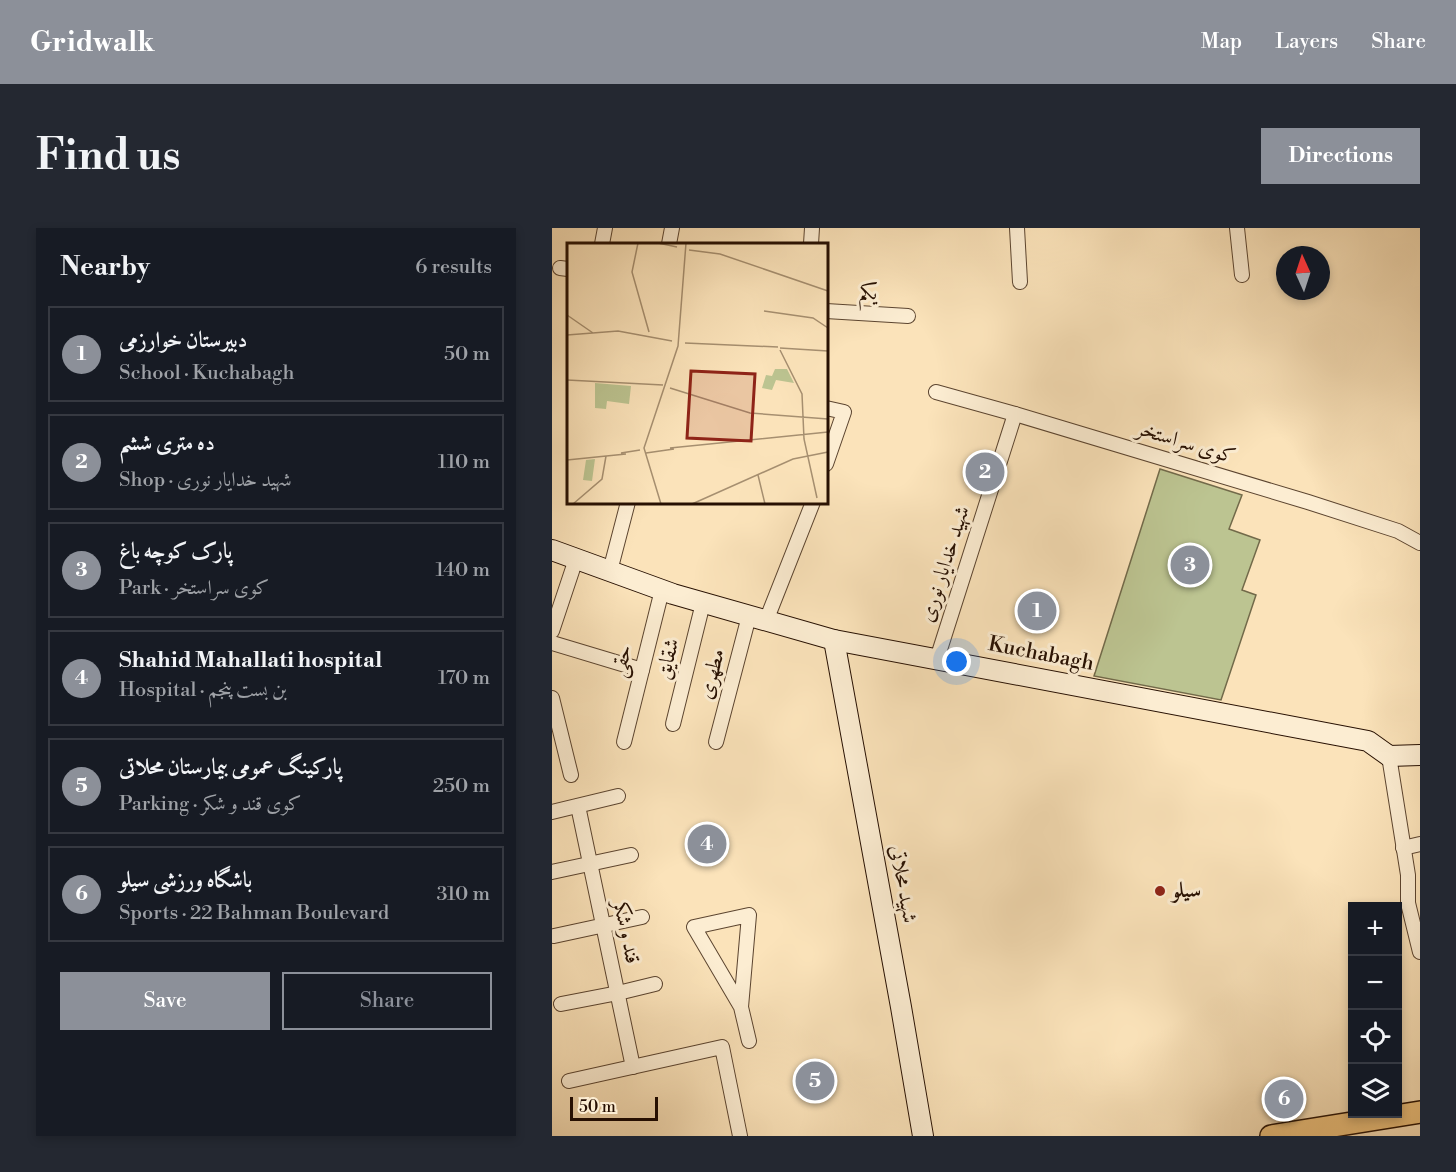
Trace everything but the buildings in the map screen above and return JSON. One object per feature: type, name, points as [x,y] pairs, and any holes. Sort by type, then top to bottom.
[{"type":"main road","name":"Kuchabagh","points":[[552,550],[662,590],[834,640],[1368,741],[1389,756]]},
{"type":"main road","name":"شهید محلاتی","points":[[834,640],[923,1136]]},
{"type":"main road","points":[[1389,756],[1420,755]]},
{"type":"main road","points":[[1271,1136],[1420,1112]]},
{"type":"street","points":[[602,243],[605,228]]},
{"type":"street","points":[[669,243],[672,228]]},
{"type":"street","points":[[811,243],[812,228]]},
{"type":"street","points":[[1017,228],[1020,282]]},
{"type":"street","points":[[1237,228],[1242,275]]},
{"type":"street","name":"یکم","points":[[828,311],[908,316]]},
{"type":"street","name":"کوی سراستخر","points":[[936,392],[1308,502],[1398,531],[1420,543]]},
{"type":"street","points":[[828,408],[844,412],[828,458]]},
{"type":"street","name":"شهید خدایار نوری","points":[[937,660],[1015,414]]},
{"type":"street","points":[[610,571],[627,504]]},
{"type":"street","name":"مطهری","points":[[716,742],[757,619],[812,504]]},
{"type":"street","points":[[552,631],[576,559]]},
{"type":"street","name":"حقی","points":[[624,742],[662,590]]},
{"type":"street","name":"شقایق","points":[[673,724],[703,603]]},
{"type":"street","points":[[552,643],[642,670]]},
{"type":"street","points":[[552,698],[571,775]]},
{"type":"street","points":[[1389,756],[1408,875],[1408,903],[1420,952]]},
{"type":"street","points":[[552,812],[618,796]]},
{"type":"street","name":"قند و شکر","points":[[578,806],[633,1067]]},
{"type":"street","points":[[1404,848],[1420,844]]},
{"type":"street","points":[[552,872],[631,855]]},
{"type":"street","points":[[741,1007],[749,915],[694,927],[741,1007],[749,1041]]},
{"type":"street","points":[[554,936],[642,916]]},
{"type":"street","points":[[561,1004],[655,984]]},
{"type":"street","points":[[569,1081],[722,1047],[740,1136]]},
{"type":"green space","points":[[1160,469],[1242,495],[1229,529],[1260,540],[1242,590],[1256,595],[1221,700],[1094,676]]},
{"type":"place","name":"ده متری ششم","points":[[985,472]]},
{"type":"place","name":"پارک کوچه باغ","points":[[1190,565]]},
{"type":"place","name":"دبیرستان خوارزمی","points":[[1037,611]]},
{"type":"place","name":"Shahid Mahallati hospital","points":[[707,844]]},
{"type":"place","name":"سیلو","points":[[1160,891]]},
{"type":"place","name":"پارکینگ عمومی بیمارستان محلاتی","points":[[815,1081]]},
{"type":"place","name":"باشگاه ورزشی سیلو","points":[[1284,1099]]}]
